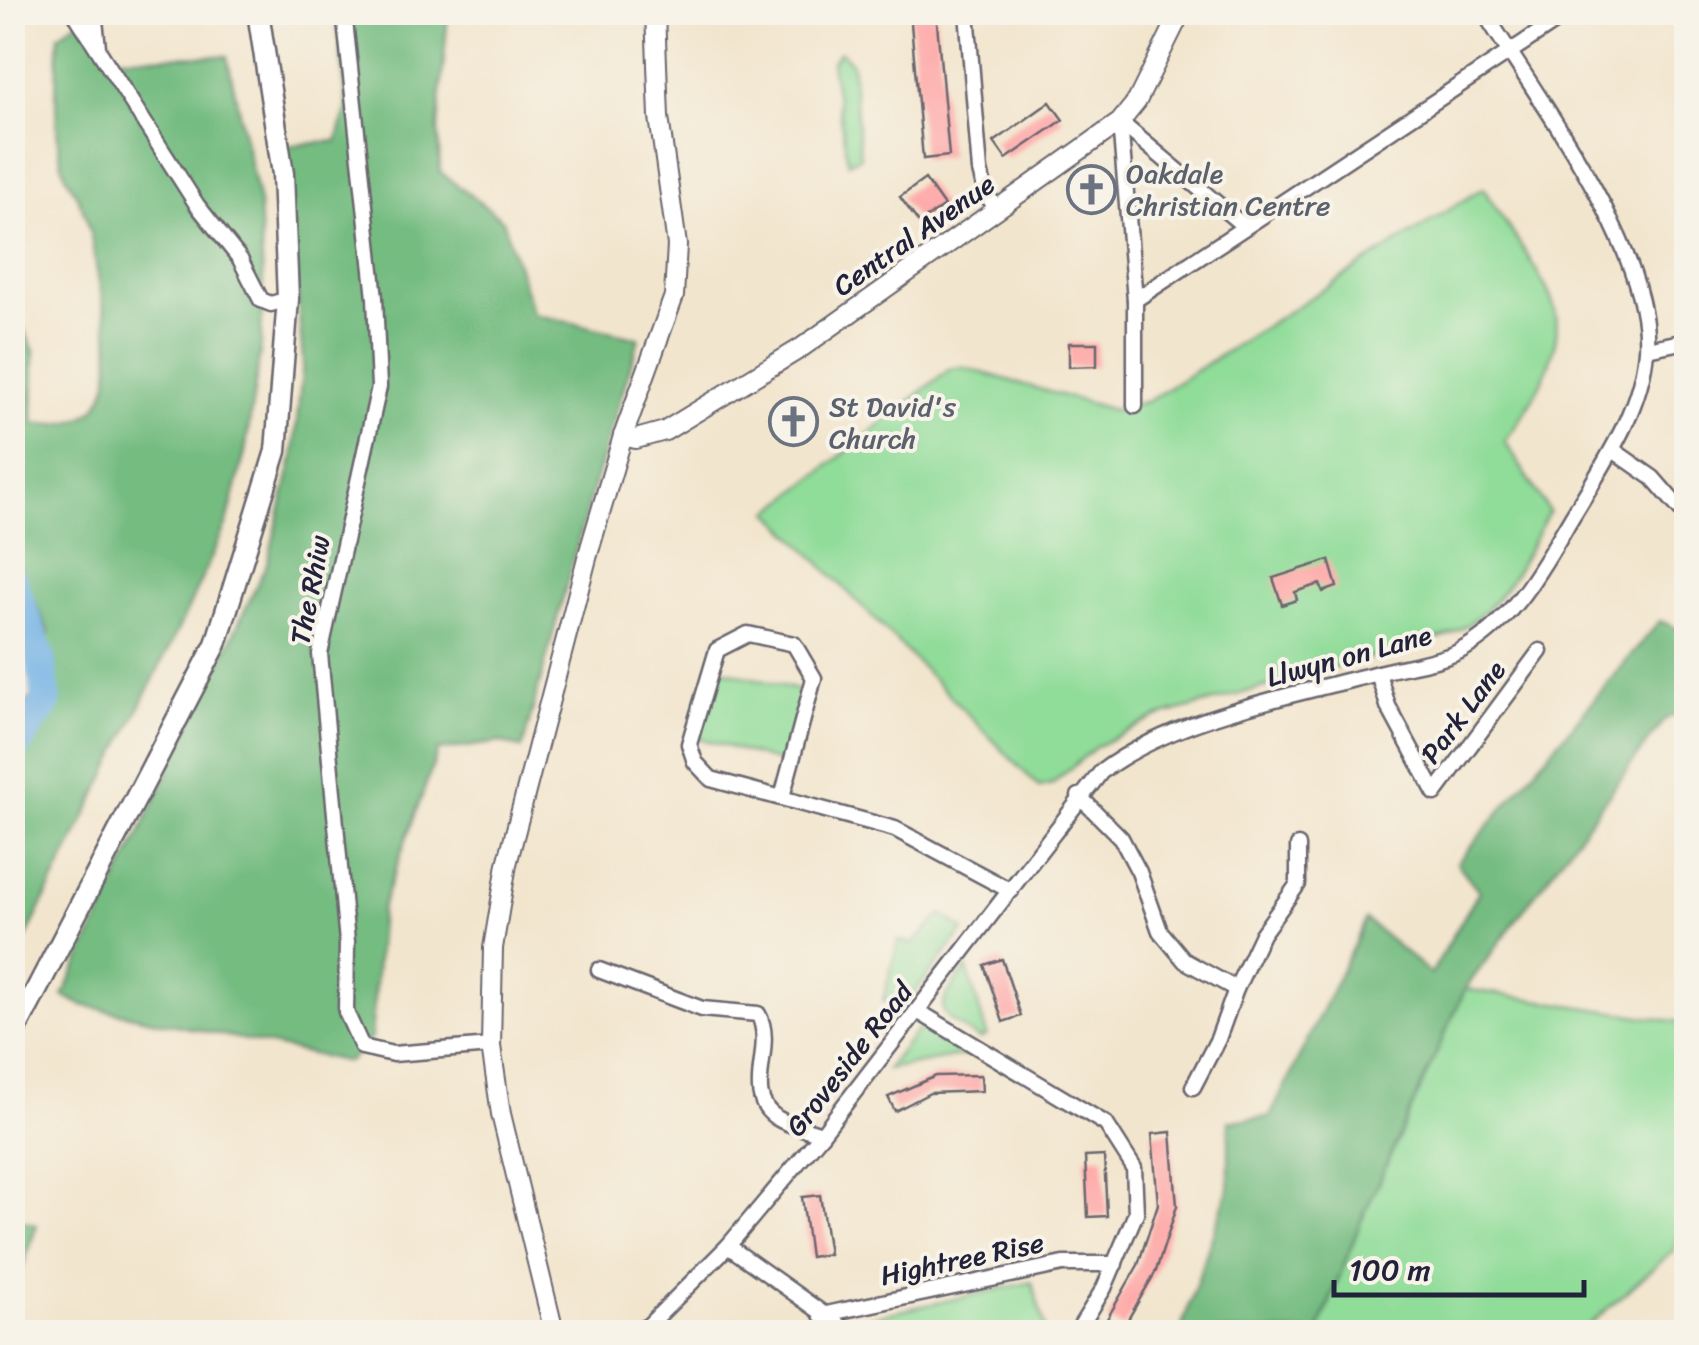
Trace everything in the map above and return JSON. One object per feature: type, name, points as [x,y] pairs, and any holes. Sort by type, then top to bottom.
[{"type":"main road","points":[[12,1037],[216,644],[276,451],[288,299],[283,174],[258,12]]},
{"type":"street","points":[[74,12],[197,205],[240,258],[260,300],[271,304],[288,299]]},
{"type":"street","points":[[94,12],[99,53]]},
{"type":"street","name":"The Rhiw","points":[[344,12],[375,298],[379,387],[320,654],[347,942],[346,1012],[362,1047],[393,1054],[491,1046]]},
{"type":"street","points":[[554,1332],[501,1114],[491,1046],[493,948],[507,864],[623,436],[674,296],[678,272],[659,117],[655,12]]},
{"type":"street","points":[[967,12],[980,171],[986,194],[998,210]]},
{"type":"street","name":"Central Avenue","points":[[623,436],[636,440],[665,431],[800,348],[1120,122],[1137,101],[1181,12]]},
{"type":"street","name":"Llwyn on Lane","points":[[1079,796],[1126,754],[1180,731],[1456,653],[1496,627],[1538,573],[1613,450],[1644,369],[1646,349],[1639,291],[1600,202],[1484,12]]},
{"type":"street","points":[[1135,300],[1511,55],[1570,12]]},
{"type":"street","points":[[1120,122],[1245,226]]},
{"type":"street","points":[[1120,122],[1135,300],[1135,406]]},
{"type":"street","points":[[1646,349],[1686,341]]},
{"type":"street","points":[[1613,450],[1653,478],[1686,516]]},
{"type":"street","points":[[782,796],[814,678],[794,644],[748,634],[717,650],[689,744],[695,762],[711,779],[896,829],[1011,890]]},
{"type":"street","name":"Park Lane","points":[[1378,673],[1388,706],[1435,793],[1540,651]]},
{"type":"street","points":[[1079,796],[1121,838],[1139,872],[1160,932],[1185,961],[1236,989]]},
{"type":"street","name":"Groveside Road","points":[[635,1332],[648,1326],[728,1246],[822,1134],[1079,796]]},
{"type":"street","points":[[1193,1087],[1218,1039],[1262,934],[1298,884],[1298,846]]},
{"type":"street","points":[[599,970],[702,1009],[758,1014],[766,1056],[758,1090],[764,1106],[777,1118],[822,1134]]},
{"type":"street","points":[[918,1012],[1106,1124],[1134,1168],[1136,1213],[1115,1264],[1078,1332]]},
{"type":"street","points":[[728,1246],[849,1332]]},
{"type":"street","name":"Hightree Rise","points":[[822,1315],[1063,1264],[1115,1264]]},
{"type":"green space","points":[[336,13],[448,13],[438,127],[440,172],[503,220],[533,314],[639,338],[589,501],[522,749],[500,742],[438,751],[381,909],[371,1038],[348,1062],[82,1005],[63,996],[268,561],[293,459],[303,363],[285,146],[337,141],[347,107]]},
{"type":"green space","points":[[85,16],[111,57],[227,56],[259,204],[261,346],[245,452],[227,523],[13,964],[13,721],[32,696],[49,632],[13,556],[12,305],[34,351],[33,423],[65,423],[86,415],[100,401],[108,381],[108,332],[88,225],[62,165],[56,100],[59,35]]},
{"type":"green space","points":[[840,51],[852,64],[860,157],[848,163],[831,63]]},
{"type":"green space","points":[[1483,188],[1536,269],[1556,315],[1549,365],[1505,441],[1549,512],[1495,600],[1465,626],[1445,637],[1157,717],[1097,746],[1052,784],[1039,787],[770,512],[950,369],[962,367],[1113,410],[1148,401]]},
{"type":"green space","points":[[1660,621],[1686,632],[1686,709],[1664,720],[1465,989],[1361,1221],[1318,1332],[1180,1332],[1229,1187],[1229,1121],[1270,1117],[1366,920],[1431,974],[1479,891],[1457,863]]},
{"type":"green space","points":[[717,668],[804,692],[785,764],[698,738]]},
{"type":"green space","points":[[942,914],[964,930],[905,1005],[883,1001],[898,941],[913,944]]},
{"type":"green space","points":[[967,968],[987,1035],[980,1039],[953,1022],[943,1009],[948,993]]},
{"type":"green space","points":[[1465,989],[1686,1023],[1686,1196],[1674,1250],[1581,1332],[1318,1332],[1361,1221]]},
{"type":"green space","points":[[929,1027],[977,1053],[887,1069],[917,1030]]},
{"type":"green space","points":[[12,1218],[37,1225],[13,1294]]},
{"type":"green space","points":[[1032,1282],[1046,1332],[864,1329],[867,1318]]},
{"type":"building","points":[[910,12],[936,12],[949,156],[923,159]]},
{"type":"building","points":[[1050,102],[1063,120],[1006,159],[994,142]]},
{"type":"building","points":[[925,179],[944,206],[919,223],[900,197]]},
{"type":"building","points":[[1069,343],[1097,343],[1097,366],[1069,367]]},
{"type":"building","points":[[1329,560],[1337,587],[1323,592],[1320,584],[1295,592],[1297,600],[1282,605],[1273,578]]},
{"type":"building","points":[[1002,959],[1021,1016],[1003,1022],[984,965]]},
{"type":"building","points":[[981,1075],[982,1091],[930,1093],[895,1111],[888,1097],[936,1076]]},
{"type":"building","points":[[1171,1132],[1177,1206],[1156,1271],[1123,1328],[1107,1319],[1138,1265],[1158,1204],[1152,1134]]},
{"type":"building","points":[[1104,1156],[1107,1216],[1088,1217],[1085,1157]]},
{"type":"building","points":[[820,1195],[829,1254],[810,1257],[802,1197]]},
{"type":"waterway","points":[[12,581],[41,659],[46,702],[12,752]]},
{"type":"place","name":"Oakdale Christian Centre","points":[[1091,189]]},
{"type":"place","name":"St David's Church","points":[[794,422]]}]
